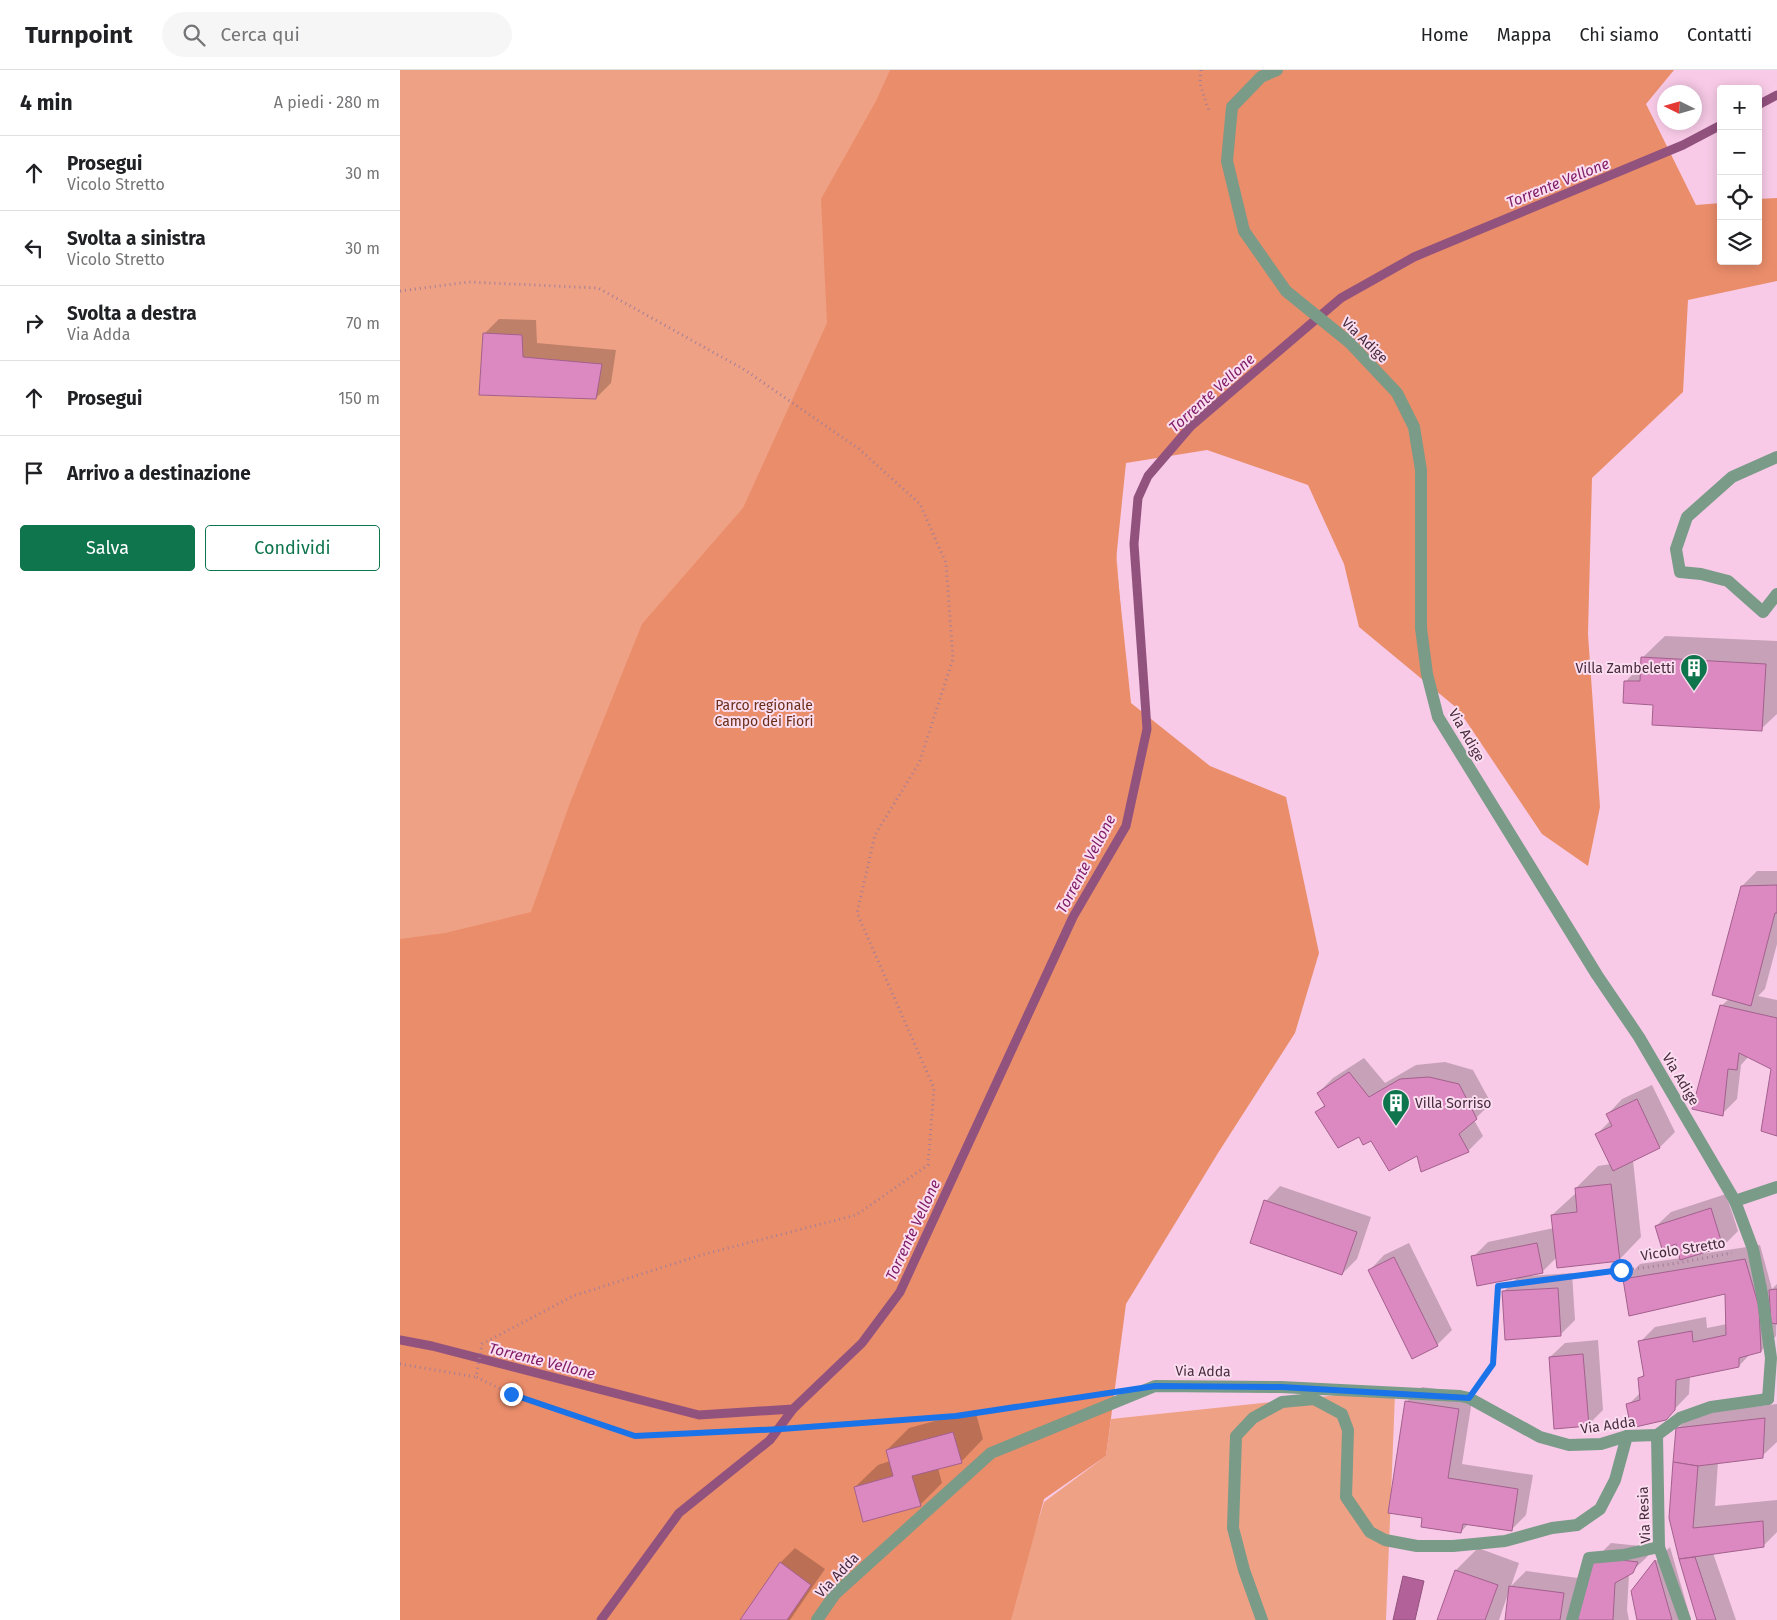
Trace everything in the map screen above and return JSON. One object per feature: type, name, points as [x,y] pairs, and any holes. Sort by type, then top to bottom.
[{"type":"street","name":"Via Adige","points":[[1278,70],[1261,78],[1232,107],[1227,161],[1244,231],[1286,291],[1349,342],[1397,393],[1414,427],[1420,470],[1421,628],[1427,674],[1438,717],[1597,975],[1639,1037],[1736,1201],[1753,1249],[1762,1294],[1771,1358],[1772,1401]]},
{"type":"street","points":[[1777,457],[1732,476],[1687,517],[1676,549],[1680,572],[1701,574],[1728,581],[1763,612],[1777,594]]},
{"type":"street","points":[[1736,1201],[1777,1187]]},
{"type":"street","name":"Via Adda","points":[[817,1620],[835,1594],[990,1453],[1155,1386],[1282,1387],[1469,1398],[1540,1437],[1569,1445],[1601,1444],[1627,1436],[1657,1435]]},
{"type":"street","points":[[1262,1620],[1244,1570],[1233,1528],[1235,1443],[1236,1436],[1253,1418],[1282,1402],[1314,1399],[1342,1414],[1348,1430],[1346,1497],[1370,1532],[1385,1540],[1417,1546],[1453,1546],[1505,1541],[1552,1528],[1578,1525],[1600,1509],[1615,1480],[1627,1436]]},
{"type":"street","points":[[1657,1435],[1680,1418],[1710,1407],[1772,1401]]},
{"type":"street","name":"Via Resia","points":[[1657,1435],[1659,1547],[1685,1620]]},
{"type":"street","points":[[1572,1620],[1589,1558],[1623,1555],[1659,1547]]},
{"type":"path","points":[[400,291],[469,282],[598,288],[745,370],[858,449],[920,504],[946,563],[953,658],[919,763],[875,835],[857,914],[934,1088],[928,1165],[856,1216],[701,1255],[573,1296],[482,1344],[476,1377]]},
{"type":"path","name":"Vicolo Stretto","points":[[1469,1398],[1493,1364],[1498,1286],[1672,1264],[1753,1249]]},
{"type":"path","points":[[400,1364],[476,1377],[511,1394],[635,1436],[781,1429],[956,1416],[1060,1400]]},
{"type":"green space","name":"Parco regionale Campo dei Fiori","points":[[400,70],[1239,70],[1131,427],[1113,509],[1130,731],[400,1620]]},
{"type":"green space","name":"Parco regionale Campo dei Fiori","points":[[890,70],[1674,70],[1662,85],[1657,85],[1657,91],[1646,104],[1657,130],[1659,130],[1696,205],[1717,203],[1717,265],[1762,265],[1762,199],[1777,198],[1777,281],[1688,300],[1683,392],[1592,478],[1588,634],[1600,807],[1588,866],[1542,834],[1458,709],[1359,627],[1344,564],[1308,485],[1207,450],[1126,463],[1116,560],[1131,703],[1210,766],[1286,797],[1319,953],[1295,1033],[1218,1153],[1126,1304],[1106,1456],[1044,1499],[1011,1620],[400,1620],[400,939],[445,933],[531,912],[570,803],[642,624],[743,508],[827,323],[821,199],[876,101]]},
{"type":"green space","points":[[1367,1392],[1395,1394],[1386,1620],[1007,1620],[1044,1502],[1106,1456],[1111,1419]]},
{"type":"shaded area","points":[[1403,1576],[1424,1581],[1415,1620],[1393,1620]]},
{"type":"building","points":[[483,333],[522,335],[523,357],[602,364],[596,399],[479,395]]},
{"type":"building","name":"Villa Zambeletti","points":[[1641,657],[1766,664],[1762,731],[1652,725],[1653,705],[1623,703],[1624,681],[1640,681]]},
{"type":"building","points":[[1777,885],[1777,913],[1775,913],[1751,1006],[1712,995],[1741,886]]},
{"type":"building","points":[[1720,1005],[1777,1018],[1777,1136],[1761,1131],[1771,1069],[1739,1053],[1737,1070],[1728,1069],[1723,1116],[1692,1109]]},
{"type":"building","name":"Villa Sorriso","points":[[1349,1072],[1369,1097],[1400,1079],[1429,1077],[1459,1084],[1477,1119],[1459,1134],[1469,1152],[1421,1172],[1417,1156],[1389,1171],[1371,1141],[1363,1145],[1359,1137],[1338,1148],[1315,1112],[1325,1106],[1317,1093]]},
{"type":"building","points":[[1637,1099],[1660,1148],[1613,1171],[1595,1134],[1612,1126],[1606,1114]]},
{"type":"building","points":[[1611,1184],[1620,1261],[1557,1268],[1551,1215],[1577,1212],[1575,1188]]},
{"type":"building","points":[[1264,1200],[1357,1232],[1342,1275],[1250,1243]]},
{"type":"building","points":[[1711,1208],[1723,1247],[1680,1260],[1676,1244],[1662,1249],[1655,1226]]},
{"type":"building","points":[[1537,1243],[1543,1273],[1477,1286],[1471,1256]]},
{"type":"building","points":[[1394,1257],[1438,1346],[1412,1359],[1368,1270]]},
{"type":"building","points":[[1745,1259],[1759,1307],[1761,1352],[1739,1358],[1739,1367],[1676,1380],[1675,1410],[1666,1420],[1631,1428],[1626,1404],[1640,1400],[1638,1378],[1644,1376],[1638,1341],[1692,1331],[1693,1342],[1726,1335],[1725,1294],[1629,1316],[1623,1279]]},
{"type":"building","points":[[1558,1288],[1561,1336],[1505,1340],[1502,1291]]},
{"type":"building","points":[[1777,1289],[1777,1324],[1771,1323],[1769,1290]]},
{"type":"building","points":[[1583,1354],[1589,1426],[1554,1429],[1549,1357]]},
{"type":"building","points":[[1405,1401],[1459,1409],[1448,1478],[1518,1489],[1512,1531],[1463,1524],[1461,1533],[1421,1527],[1422,1518],[1388,1513]]},
{"type":"building","points":[[1765,1418],[1763,1458],[1698,1466],[1673,1462],[1676,1428]]},
{"type":"building","points":[[953,1432],[962,1463],[912,1476],[921,1506],[863,1522],[854,1487],[893,1476],[886,1450]]},
{"type":"building","points":[[1673,1462],[1698,1466],[1693,1528],[1763,1521],[1764,1547],[1679,1559],[1669,1518]]},
{"type":"building","points":[[1595,1557],[1638,1562],[1633,1573],[1615,1583],[1613,1620],[1573,1620]]},
{"type":"building","points":[[1695,1557],[1716,1620],[1697,1620],[1679,1559]]},
{"type":"building","points":[[1655,1560],[1672,1620],[1637,1620],[1631,1591]]},
{"type":"building","points":[[780,1562],[811,1585],[787,1620],[740,1620]]},
{"type":"building","points":[[1455,1570],[1498,1585],[1485,1620],[1437,1620]]},
{"type":"building","points":[[1509,1586],[1564,1593],[1560,1620],[1505,1620]]},
{"type":"waterway","name":"Torrente Vellone","points":[[1762,103],[1777,95]]},
{"type":"waterway","name":"Torrente Vellone","points":[[400,1340],[432,1346],[699,1415],[793,1409],[862,1343],[900,1292],[1073,917],[1126,826],[1147,729],[1134,544],[1138,498],[1148,476],[1191,426],[1341,298],[1414,257],[1683,145],[1717,127]]},
{"type":"waterway","points":[[601,1620],[679,1513],[770,1440],[793,1409]]},
{"type":"place","name":"Villa Zambeletti","points":[[1694,692]]},
{"type":"place","name":"Villa Sorriso","points":[[1396,1127]]},
{"type":"route","points":[[511,1394],[635,1436],[781,1429],[956,1416],[1155,1386],[1282,1387],[1469,1398],[1493,1364],[1498,1286],[1621,1270]]}]
